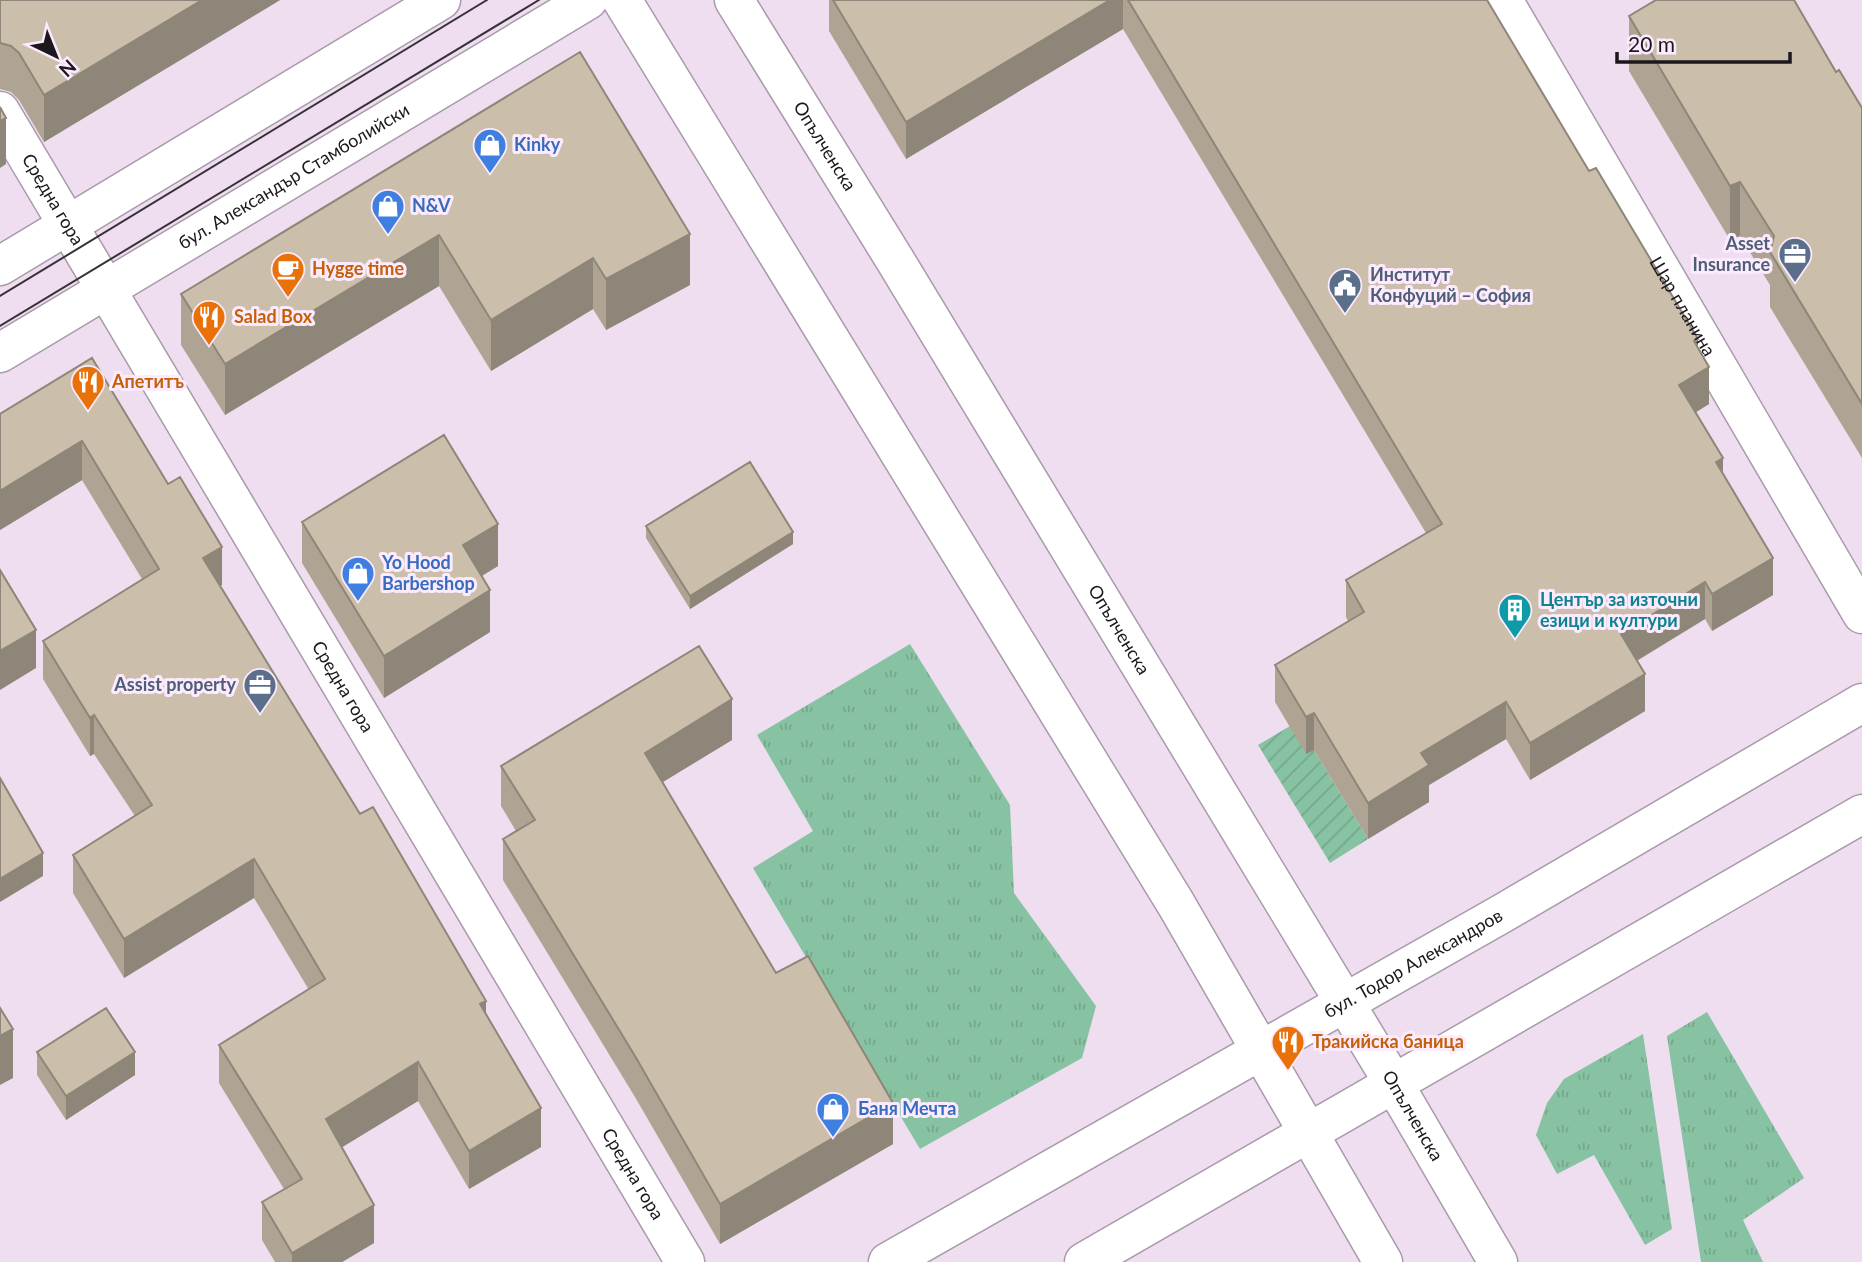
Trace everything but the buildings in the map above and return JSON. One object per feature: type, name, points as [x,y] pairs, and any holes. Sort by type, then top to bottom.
[{"type":"main road","points":[[0,266],[440,0]]},
{"type":"main road","name":"бул. Александър Стамболийски","points":[[0,353],[589,0]]},
{"type":"main road","points":[[622,0],[1176,904],[1383,1262]]},
{"type":"main road","name":"Опълченска","points":[[734,0],[1394,1084],[1498,1262]]},
{"type":"main road","name":"Шар планина","points":[[1503,0],[1862,614]]},
{"type":"main road","name":"Средна гора","points":[[0,111],[685,1262]]},
{"type":"main road","name":"бул. Тодор Александров","points":[[888,1262],[1503,913],[1862,704]]},
{"type":"main road","points":[[1084,1262],[1862,814]]},
{"type":"green space","points":[[910,644],[1010,805],[1014,893],[1096,1006],[1082,1058],[920,1149],[753,868],[813,831],[757,735]]},
{"type":"green space","points":[[1290,726],[1314,750],[1368,839],[1330,863],[1258,745]]},
{"type":"green space","points":[[1707,1012],[1804,1178],[1743,1220],[1763,1262],[1701,1262],[1667,1036]]},
{"type":"green space","points":[[1643,1034],[1672,1229],[1645,1245],[1594,1155],[1557,1174],[1536,1135],[1547,1103],[1564,1079]]},
{"type":"tram line","points":[[0,296],[487,0]]},
{"type":"tram line","points":[[0,326],[539,0]]},
{"type":"place","name":"Kinky","points":[[490,175]]},
{"type":"place","name":"N&V","points":[[388,236]]},
{"type":"place","name":"Asset Insurance","points":[[1795,284]]},
{"type":"place","name":"Hygge time","points":[[288,299]]},
{"type":"place","name":"Институт Конфуций – София","points":[[1345,315]]},
{"type":"place","name":"Salad Box","points":[[209,347]]},
{"type":"place","name":"Апетитъ","points":[[88,412]]},
{"type":"place","name":"Yo Hood Barbershop","points":[[358,603]]},
{"type":"place","name":"Център за източни езици и култури","points":[[1515,640]]},
{"type":"place","name":"Assist property","points":[[260,715]]},
{"type":"place","name":"Тракийска баница","points":[[1288,1072]]},
{"type":"place","name":"Баня Мечта","points":[[833,1139]]}]
